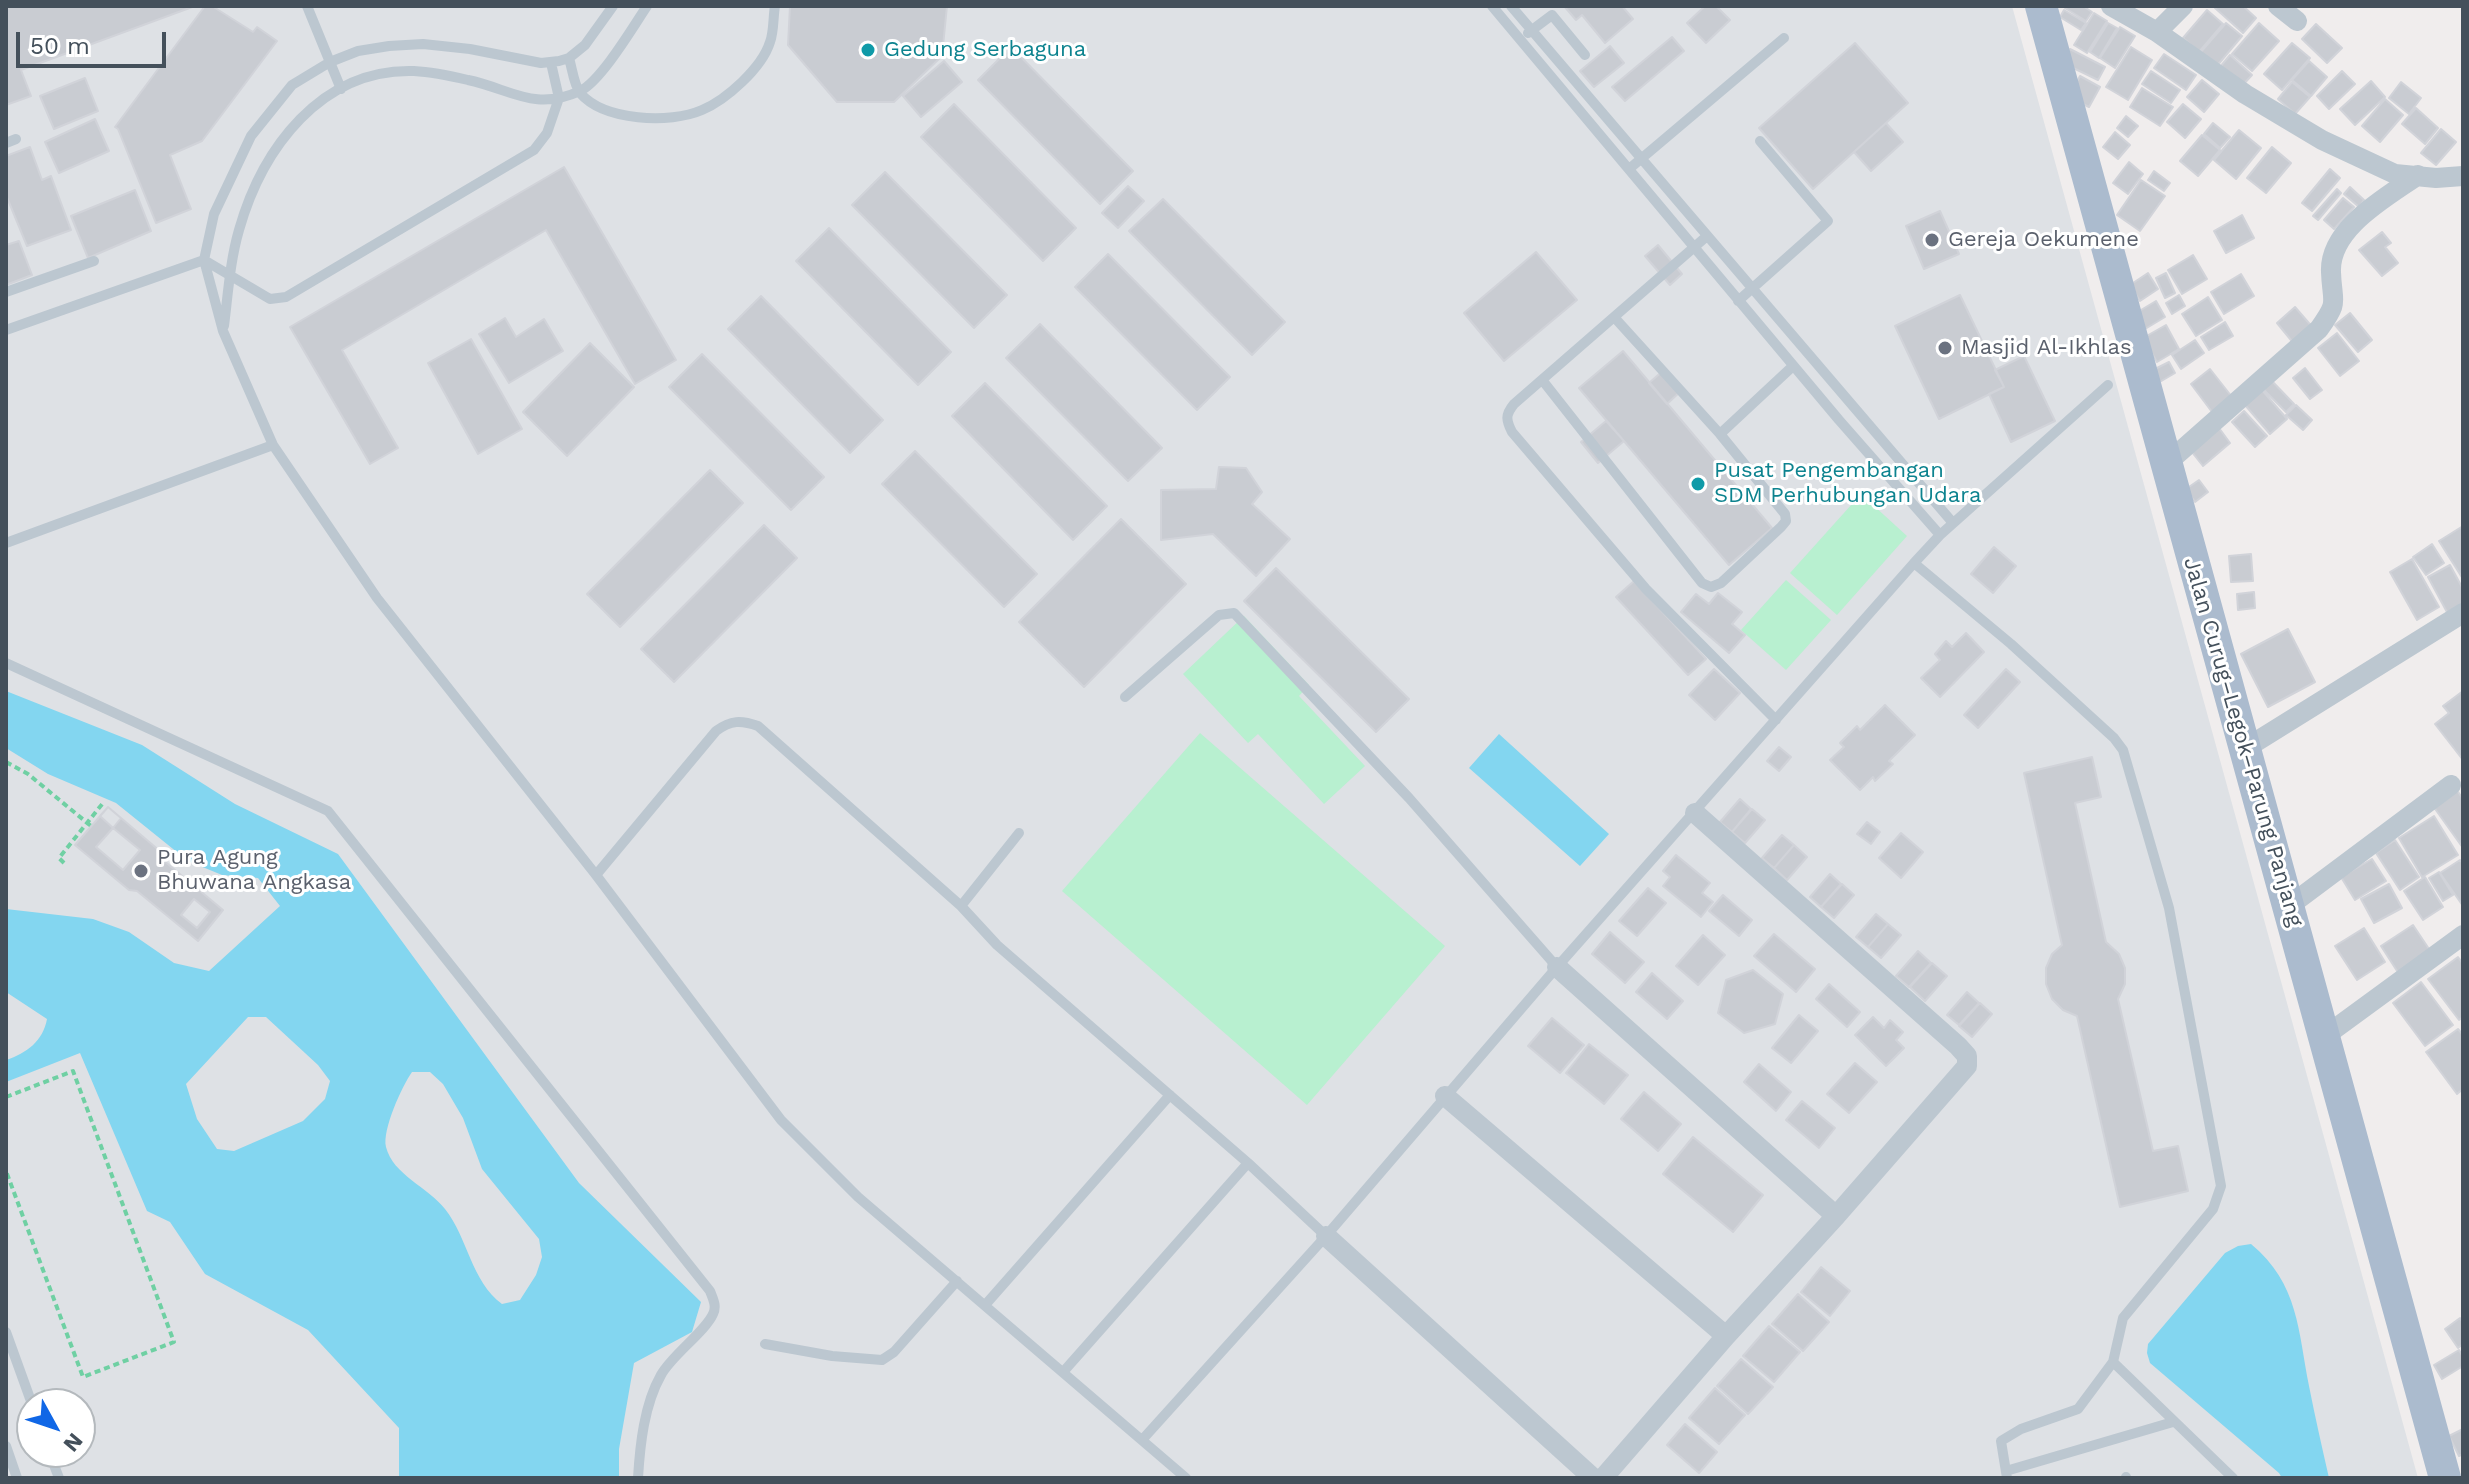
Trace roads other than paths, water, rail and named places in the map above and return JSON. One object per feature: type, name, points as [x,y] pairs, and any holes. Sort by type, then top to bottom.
[{"type":"main road","name":"Jalan Curug–Legok–Parung Panjang","points":[[2041,6],[2445,1478]]},
{"type":"street","points":[[2157,32],[2183,6]]},
{"type":"street","points":[[2278,6],[2297,21]]},
{"type":"street","points":[[2114,7],[2157,32],[2289,123],[2395,174],[2436,178],[2463,176]]},
{"type":"street","points":[[2166,464],[2319,329],[2334,305],[2335,292],[2330,270],[2346,229],[2418,175]]},
{"type":"street","points":[[2246,748],[2463,613]]},
{"type":"street","points":[[2289,906],[2451,785]]},
{"type":"street","points":[[1603,1478],[1967,1066],[1967,1056],[1695,813]]},
{"type":"street","points":[[2325,1036],[2463,935]]},
{"type":"street","points":[[1557,967],[1836,1216]]},
{"type":"street","points":[[1445,1096],[1726,1336]]},
{"type":"street","points":[[1326,1236],[1593,1478]]},
{"type":"lane","points":[[307,6],[341,89]]},
{"type":"lane","points":[[613,6],[585,45],[569,58],[551,63],[423,44],[389,46],[358,51],[330,62],[292,85],[251,136],[214,214],[204,260],[223,331],[273,445],[377,598],[596,875],[781,1120],[858,1197],[1186,1478]]},
{"type":"lane","points":[[223,331],[239,230],[252,191],[281,138],[307,109],[341,89],[382,74],[414,71],[469,80],[536,101],[579,92],[596,78],[647,6]]},
{"type":"lane","points":[[569,58],[579,92],[603,108],[625,115],[675,118],[702,110],[733,90],[763,56],[770,42],[775,6]]},
{"type":"lane","points":[[1492,6],[1693,248],[1940,535]]},
{"type":"lane","points":[[1511,6],[1953,523]]},
{"type":"lane","points":[[1520,39],[1552,15],[1585,55]]},
{"type":"lane","points":[[1629,169],[1784,38]]},
{"type":"lane","points":[[204,260],[270,299],[286,297],[534,150],[547,133],[559,98],[551,63]]},
{"type":"lane","points":[[1738,301],[1828,221],[1760,141]]},
{"type":"lane","points":[[1707,236],[1514,404],[1507,413],[1506,421],[1512,432],[1646,589],[1776,720]]},
{"type":"lane","points":[[6,330],[204,260]]},
{"type":"lane","points":[[6,292],[94,261]]},
{"type":"lane","points":[[1543,381],[1702,583],[1711,587],[1721,583],[1786,521],[1785,514],[1720,434],[1614,317]]},
{"type":"lane","points":[[1720,434],[1793,366]]},
{"type":"lane","points":[[1142,1440],[1326,1236],[1557,967],[1914,563],[1953,523],[2108,385]]},
{"type":"lane","points":[[6,543],[273,445]]},
{"type":"lane","points":[[1914,563],[2011,644],[2119,744],[2169,908],[2221,1186],[2213,1209],[2123,1318],[2113,1362],[2078,1409],[2021,1429],[2001,1441],[2006,1474],[2173,1422]]},
{"type":"lane","points":[[1125,697],[1219,615],[1234,613],[1350,734],[1557,967]]},
{"type":"lane","points":[[6,663],[328,811],[710,1291],[715,1303],[713,1316],[661,1374],[653,1393],[640,1449],[638,1478]]},
{"type":"lane","points":[[596,875],[716,731],[730,721],[758,726],[961,906],[997,945],[1248,1163],[1326,1236]]},
{"type":"lane","points":[[961,906],[1019,833]]},
{"type":"lane","points":[[986,1304],[1170,1095]]},
{"type":"lane","points":[[1064,1371],[1248,1163]]},
{"type":"lane","points":[[765,1344],[832,1356],[882,1360],[894,1352],[957,1281]]},
{"type":"lane","points":[[6,1332],[26,1388]]},
{"type":"lane","points":[[2113,1362],[2233,1478]]},
{"type":"lane","points":[[6,1446],[17,1478]]},
{"type":"water","points":[[6,691],[142,745],[235,804],[338,854],[579,1183],[701,1302],[692,1332],[634,1363],[619,1449],[619,1478],[399,1478],[399,1428],[308,1330],[205,1274],[170,1222],[147,1211],[80,1053],[6,1082],[6,1060],[33,1045],[42,1034],[47,1019],[6,992],[6,909],[93,919],[129,932],[174,963],[209,971],[280,906],[258,878],[222,875],[188,861],[116,803],[48,774],[6,748]],"holes":[[[248,1017],[266,1017],[318,1065],[330,1081],[325,1099],[303,1121],[234,1151],[217,1149],[197,1119],[186,1084]],[[412,1072],[430,1072],[443,1084],[463,1118],[482,1169],[539,1239],[542,1257],[536,1275],[520,1300],[502,1304],[492,1295],[483,1284],[445,1209],[403,1173],[390,1157],[386,1147],[387,1130],[398,1097]]]},
{"type":"water","points":[[1499,734],[1609,834],[1580,866],[1469,768]]},
{"type":"water","points":[[2251,1244],[2279,1275],[2294,1309],[2329,1478],[2282,1478],[2150,1363],[2148,1344],[2225,1253]]},
{"type":"place","name":"Gedung Serbaguna","points":[[868,50]]},
{"type":"place","name":"Gereja Oekumene","points":[[1932,240]]},
{"type":"place","name":"Masjid Al-Ikhlas","points":[[1945,348]]},
{"type":"place","name":"Pusat Pengembangan SDM Perhubungan Udara","points":[[1698,484]]},
{"type":"place","name":"Pura Agung Bhuwana Angkasa","points":[[141,871]]}]
